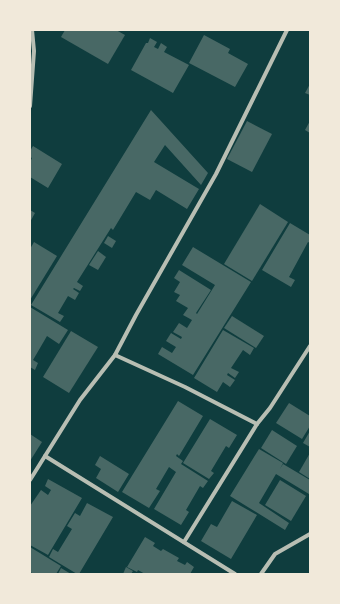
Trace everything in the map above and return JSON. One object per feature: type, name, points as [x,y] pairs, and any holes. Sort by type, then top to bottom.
[{"type":"street","points":[[30,106],[34,51],[32,30]]},
{"type":"street","points":[[30,480],[80,400],[115,356],[216,174],[287,30]]},
{"type":"street","points":[[184,542],[257,424],[270,408],[310,346]]},
{"type":"street","points":[[115,356],[185,387],[257,424]]},
{"type":"street","points":[[45,456],[235,574]]},
{"type":"street","points":[[260,574],[275,554],[310,534]]},
{"type":"building","points":[[65,30],[116,30],[125,35],[108,64],[61,37]]},
{"type":"building","points":[[204,35],[230,49],[228,53],[248,64],[235,87],[189,63]]},
{"type":"building","points":[[150,38],[157,42],[154,47],[158,49],[161,43],[167,47],[164,52],[189,65],[173,93],[131,70]]},
{"type":"building","points":[[310,84],[310,95],[305,93]]},
{"type":"building","points":[[151,110],[208,173],[201,185],[165,145],[154,162],[199,189],[187,209],[156,190],[150,200],[136,192],[113,230],[111,228],[77,282],[83,286],[80,291],[74,288],[73,289],[79,293],[75,300],[68,296],[58,313],[64,316],[60,322],[31,305]]},
{"type":"building","points":[[247,121],[272,134],[252,172],[227,159]]},
{"type":"building","points":[[310,121],[310,133],[305,130]]},
{"type":"building","points":[[33,146],[62,164],[48,188],[30,177],[30,162],[32,158],[30,157],[30,151]]},
{"type":"building","points":[[260,204],[288,222],[252,281],[224,264]]},
{"type":"building","points":[[30,210],[35,213],[30,222]]},
{"type":"building","points":[[290,223],[310,235],[310,243],[308,242],[289,277],[295,280],[291,287],[262,270]]},
{"type":"building","points":[[108,236],[116,241],[112,248],[104,243]]},
{"type":"building","points":[[34,242],[57,256],[30,300],[30,249]]},
{"type":"building","points":[[193,247],[251,282],[193,375],[158,354],[162,347],[172,353],[176,347],[166,341],[171,333],[181,339],[182,337],[173,332],[179,323],[187,328],[192,320],[183,315],[188,308],[176,301],[180,295],[174,292],[180,282],[174,278],[179,270],[211,290],[196,313],[197,314],[215,285],[182,265]]},
{"type":"building","points":[[98,251],[106,257],[98,270],[89,265]]},
{"type":"building","points":[[30,307],[68,330],[59,344],[47,336],[33,360],[38,363],[35,370],[30,367]]},
{"type":"building","points":[[232,316],[264,336],[256,348],[224,328]]},
{"type":"building","points":[[223,330],[254,348],[250,355],[243,350],[231,368],[239,372],[235,378],[228,373],[227,375],[235,380],[230,387],[223,382],[217,392],[194,378]]},
{"type":"building","points":[[71,331],[98,347],[69,393],[43,377]]},
{"type":"building","points":[[178,401],[203,416],[179,456],[177,454],[176,456],[183,461],[181,464],[208,481],[203,488],[200,486],[186,510],[189,512],[181,525],[154,509],[176,472],[169,467],[156,489],[160,491],[149,508],[122,492]]},
{"type":"building","points":[[289,403],[310,416],[310,426],[302,439],[276,423]]},
{"type":"building","points":[[210,419],[237,435],[229,448],[226,446],[211,471],[214,473],[209,479],[183,463]]},
{"type":"building","points":[[272,430],[297,446],[286,464],[261,448]]},
{"type":"building","points":[[310,431],[310,447],[303,443]]},
{"type":"building","points":[[30,434],[42,442],[30,461]]},
{"type":"building","points":[[259,449],[283,463],[280,469],[283,464],[310,480],[309,494],[276,474],[259,503],[289,523],[285,530],[230,496]]},
{"type":"building","points":[[310,453],[310,479],[299,472]]},
{"type":"building","points":[[100,456],[129,474],[118,492],[96,478],[101,469],[95,465]]},
{"type":"building","points":[[48,479],[82,498],[48,555],[30,545],[30,506],[41,490],[48,495],[51,490],[45,486]]},
{"type":"building","points":[[280,480],[306,496],[291,521],[265,505]]},
{"type":"building","points":[[232,501],[257,515],[231,559],[201,541],[211,524],[217,527]]},
{"type":"building","points":[[87,503],[113,517],[79,574],[77,574],[49,557],[53,549],[58,552],[72,529],[67,526],[75,513],[80,516]]},
{"type":"building","points":[[145,537],[155,543],[153,546],[161,551],[163,549],[179,558],[177,561],[185,565],[187,562],[194,567],[190,574],[145,574],[127,567]]},
{"type":"building","points":[[30,547],[61,566],[56,574],[34,574],[30,572]]},
{"type":"building","points":[[126,567],[133,571],[131,574],[123,574]]},
{"type":"building","points":[[61,568],[71,574],[58,574]]}]
